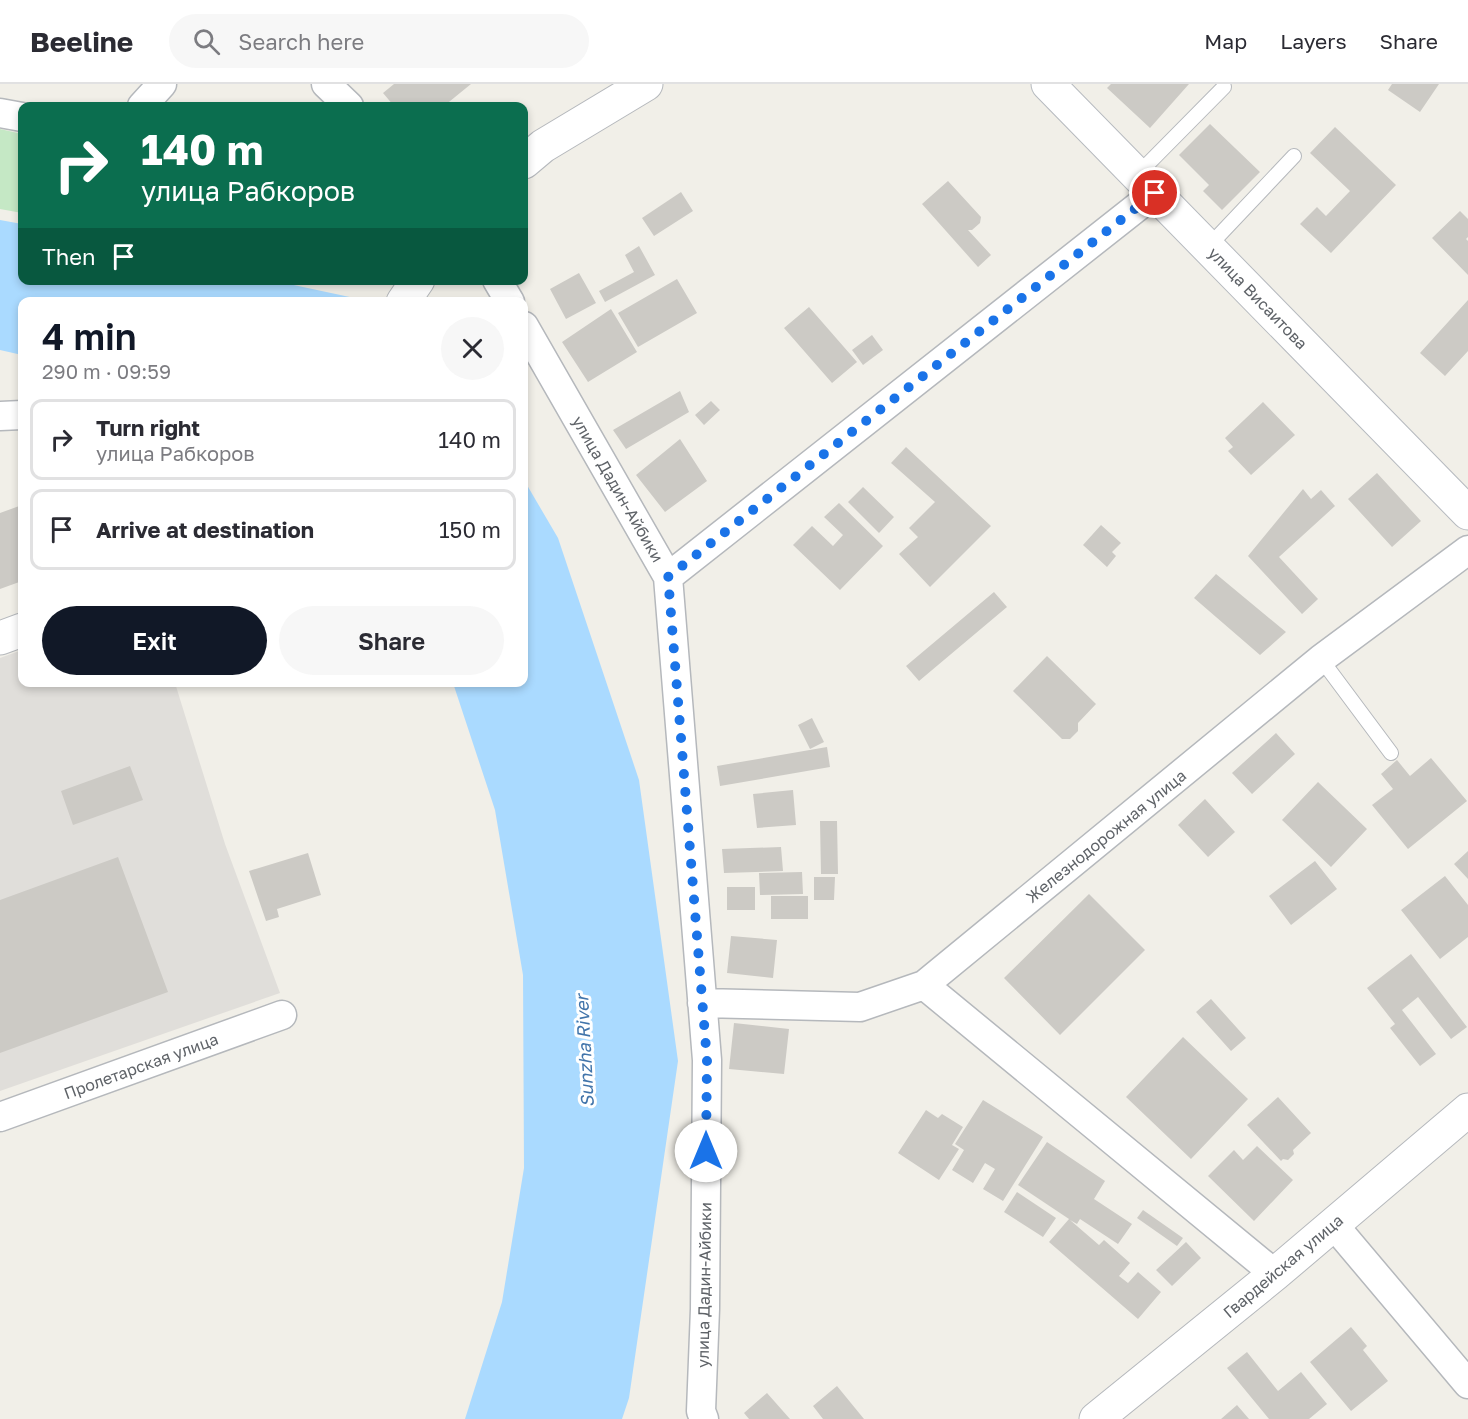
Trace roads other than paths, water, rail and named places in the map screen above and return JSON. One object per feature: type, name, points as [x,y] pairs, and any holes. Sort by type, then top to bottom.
[{"type":"street","points":[[146,102],[162,84]]},
{"type":"street","points":[[326,84],[345,102]]},
{"type":"street","points":[[528,159],[543,146],[646,84]]},
{"type":"street","name":"улица Висаитова","points":[[1048,84],[1468,513]]},
{"type":"street","points":[[0,112],[18,116]]},
{"type":"street","points":[[668,577],[1146,184]]},
{"type":"street","name":"улица Дадин-Айбики","points":[[528,333],[668,577],[707,1060],[705,1309],[700,1411],[704,1419]]},
{"type":"street","points":[[0,416],[18,416]]},
{"type":"street","name":"Железнодорожная улица","points":[[702,1004],[860,1007],[924,985],[1321,660],[1468,550]]},
{"type":"street","points":[[0,638],[18,631]]},
{"type":"street","points":[[924,985],[1275,1274]]},
{"type":"street","name":"Пролетарская улица","points":[[0,1117],[282,1016]]},
{"type":"street","name":"Гвардейская улица","points":[[1096,1419],[1275,1274],[1468,1110]]},
{"type":"street","points":[[1333,1224],[1468,1384]]},
{"type":"lane","points":[[1146,184],[1224,87]]},
{"type":"lane","points":[[1208,247],[1294,156]]},
{"type":"lane","points":[[1321,660],[1391,753]]},
{"type":"water","points":[[0,220],[18,223],[18,285],[294,285],[350,297],[18,297],[18,354],[0,350]]},
{"type":"water","name":"Sunzha River","points":[[528,487],[558,538],[639,780],[678,1061],[629,1398],[622,1419],[465,1419],[502,1302],[524,1168],[523,975],[495,810],[454,687],[528,687]]}]
